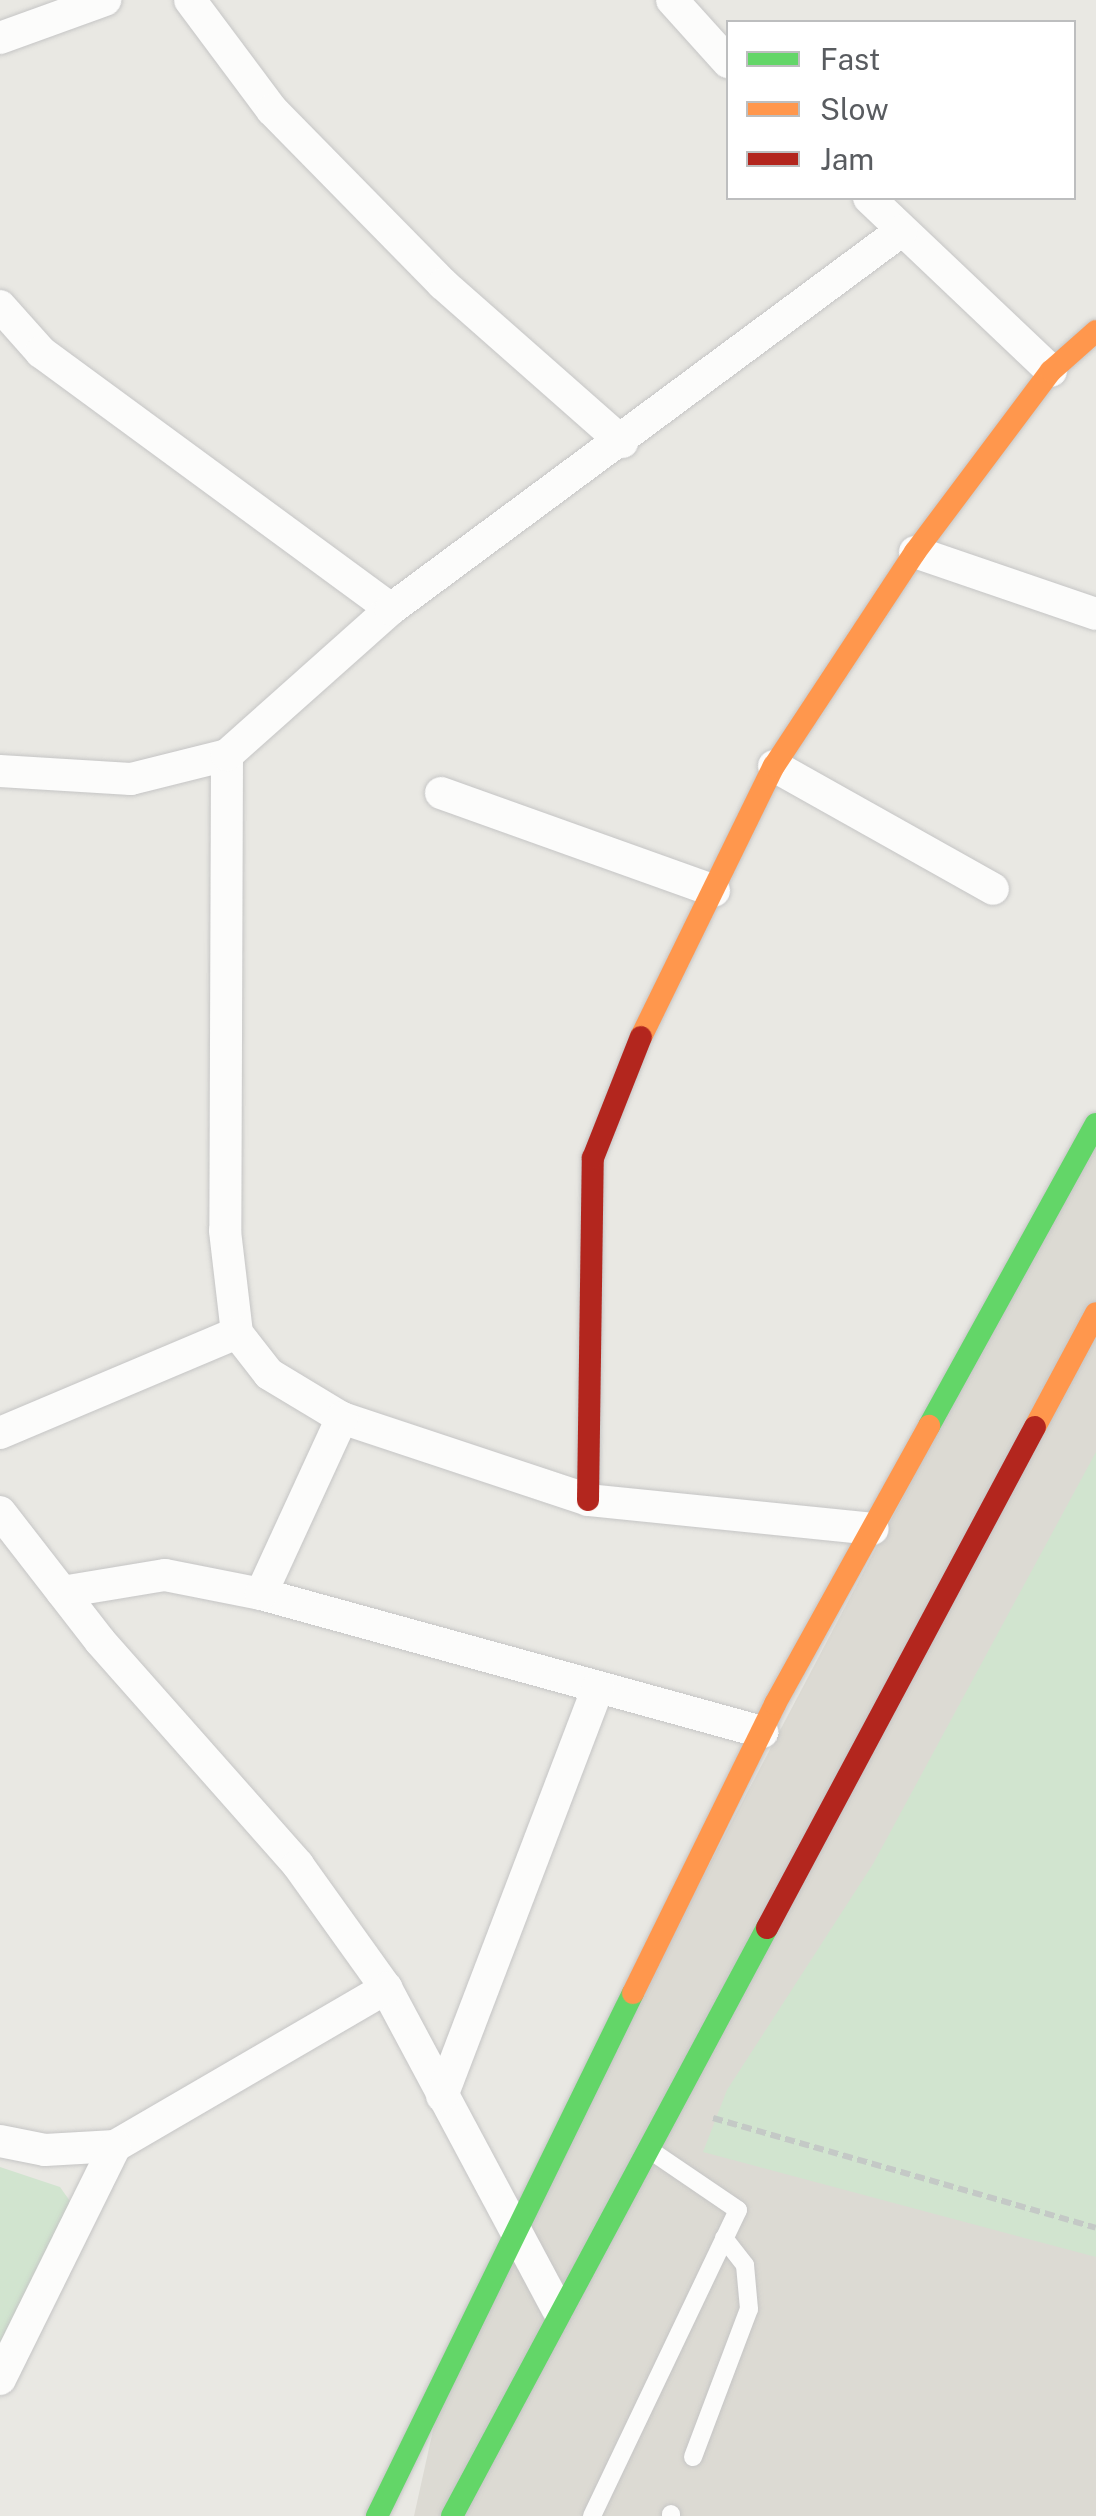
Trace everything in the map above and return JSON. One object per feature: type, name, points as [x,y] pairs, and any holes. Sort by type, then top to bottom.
[{"type":"main road","points":[[588,1500],[593,1158],[610,1099],[774,766],[915,552],[1051,371],[1096,331]]},
{"type":"main road","points":[[378,2516],[762,1732],[1096,1124]]},
{"type":"main road","points":[[452,2516],[557,2308],[649,2150],[1096,1313]]},
{"type":"street","points":[[0,38],[104,0]]},
{"type":"street","points":[[190,0],[300,138],[443,284],[622,442]]},
{"type":"street","points":[[672,0],[726,60]]},
{"type":"street","points":[[870,200],[1051,371]]},
{"type":"street","points":[[0,771],[131,779],[227,755],[392,610],[900,231]]},
{"type":"street","points":[[0,306],[40,352],[392,610]]},
{"type":"street","points":[[0,339],[40,352]]},
{"type":"street","points":[[915,552],[1096,614]]},
{"type":"street","points":[[227,755],[225,1231],[236,1333],[269,1374],[342,1418],[588,1500],[872,1529]]},
{"type":"street","points":[[774,766],[993,889]]},
{"type":"street","points":[[441,793],[714,891]]},
{"type":"street","points":[[0,1433],[236,1333]]},
{"type":"street","points":[[261,1594],[342,1418]]},
{"type":"street","points":[[0,1512],[62,1592],[298,1865],[386,1988],[557,2308]]},
{"type":"street","points":[[62,1592],[165,1575],[261,1594],[762,1732]]},
{"type":"street","points":[[442,2096],[598,1688]]},
{"type":"street","points":[[0,2141],[45,2150],[115,2146],[386,1988]]},
{"type":"street","points":[[0,2379],[115,2146]]},
{"type":"lane","points":[[592,2516],[738,2210],[649,2150]]},
{"type":"lane","points":[[693,2457],[749,2309],[745,2265],[724,2238]]},
{"type":"path","points":[[672,2106],[1096,2228]]},
{"type":"shaded area","points":[[1096,1131],[1096,2516],[414,2516],[449,2358]]},
{"type":"green space","points":[[1096,1452],[1096,2257],[703,2152],[727,2090],[873,1864]]},
{"type":"green space","points":[[0,2167],[60,2187],[72,2204],[0,2351]]},
{"type":"traffic: fast","points":[[929,1426],[1096,1124]]},
{"type":"traffic: fast","points":[[452,2516],[767,1928]]},
{"type":"traffic: fast","points":[[377,2516],[633,1993]]},
{"type":"traffic: slow","points":[[641,1037],[774,766],[915,552],[1051,371],[1096,331]]},
{"type":"traffic: slow","points":[[1035,1427],[1096,1313]]},
{"type":"traffic: slow","points":[[633,1993],[775,1704],[929,1426]]},
{"type":"traffic: jam","points":[[588,1500],[593,1158],[641,1037]]},
{"type":"traffic: jam","points":[[767,1928],[1035,1427]]}]
